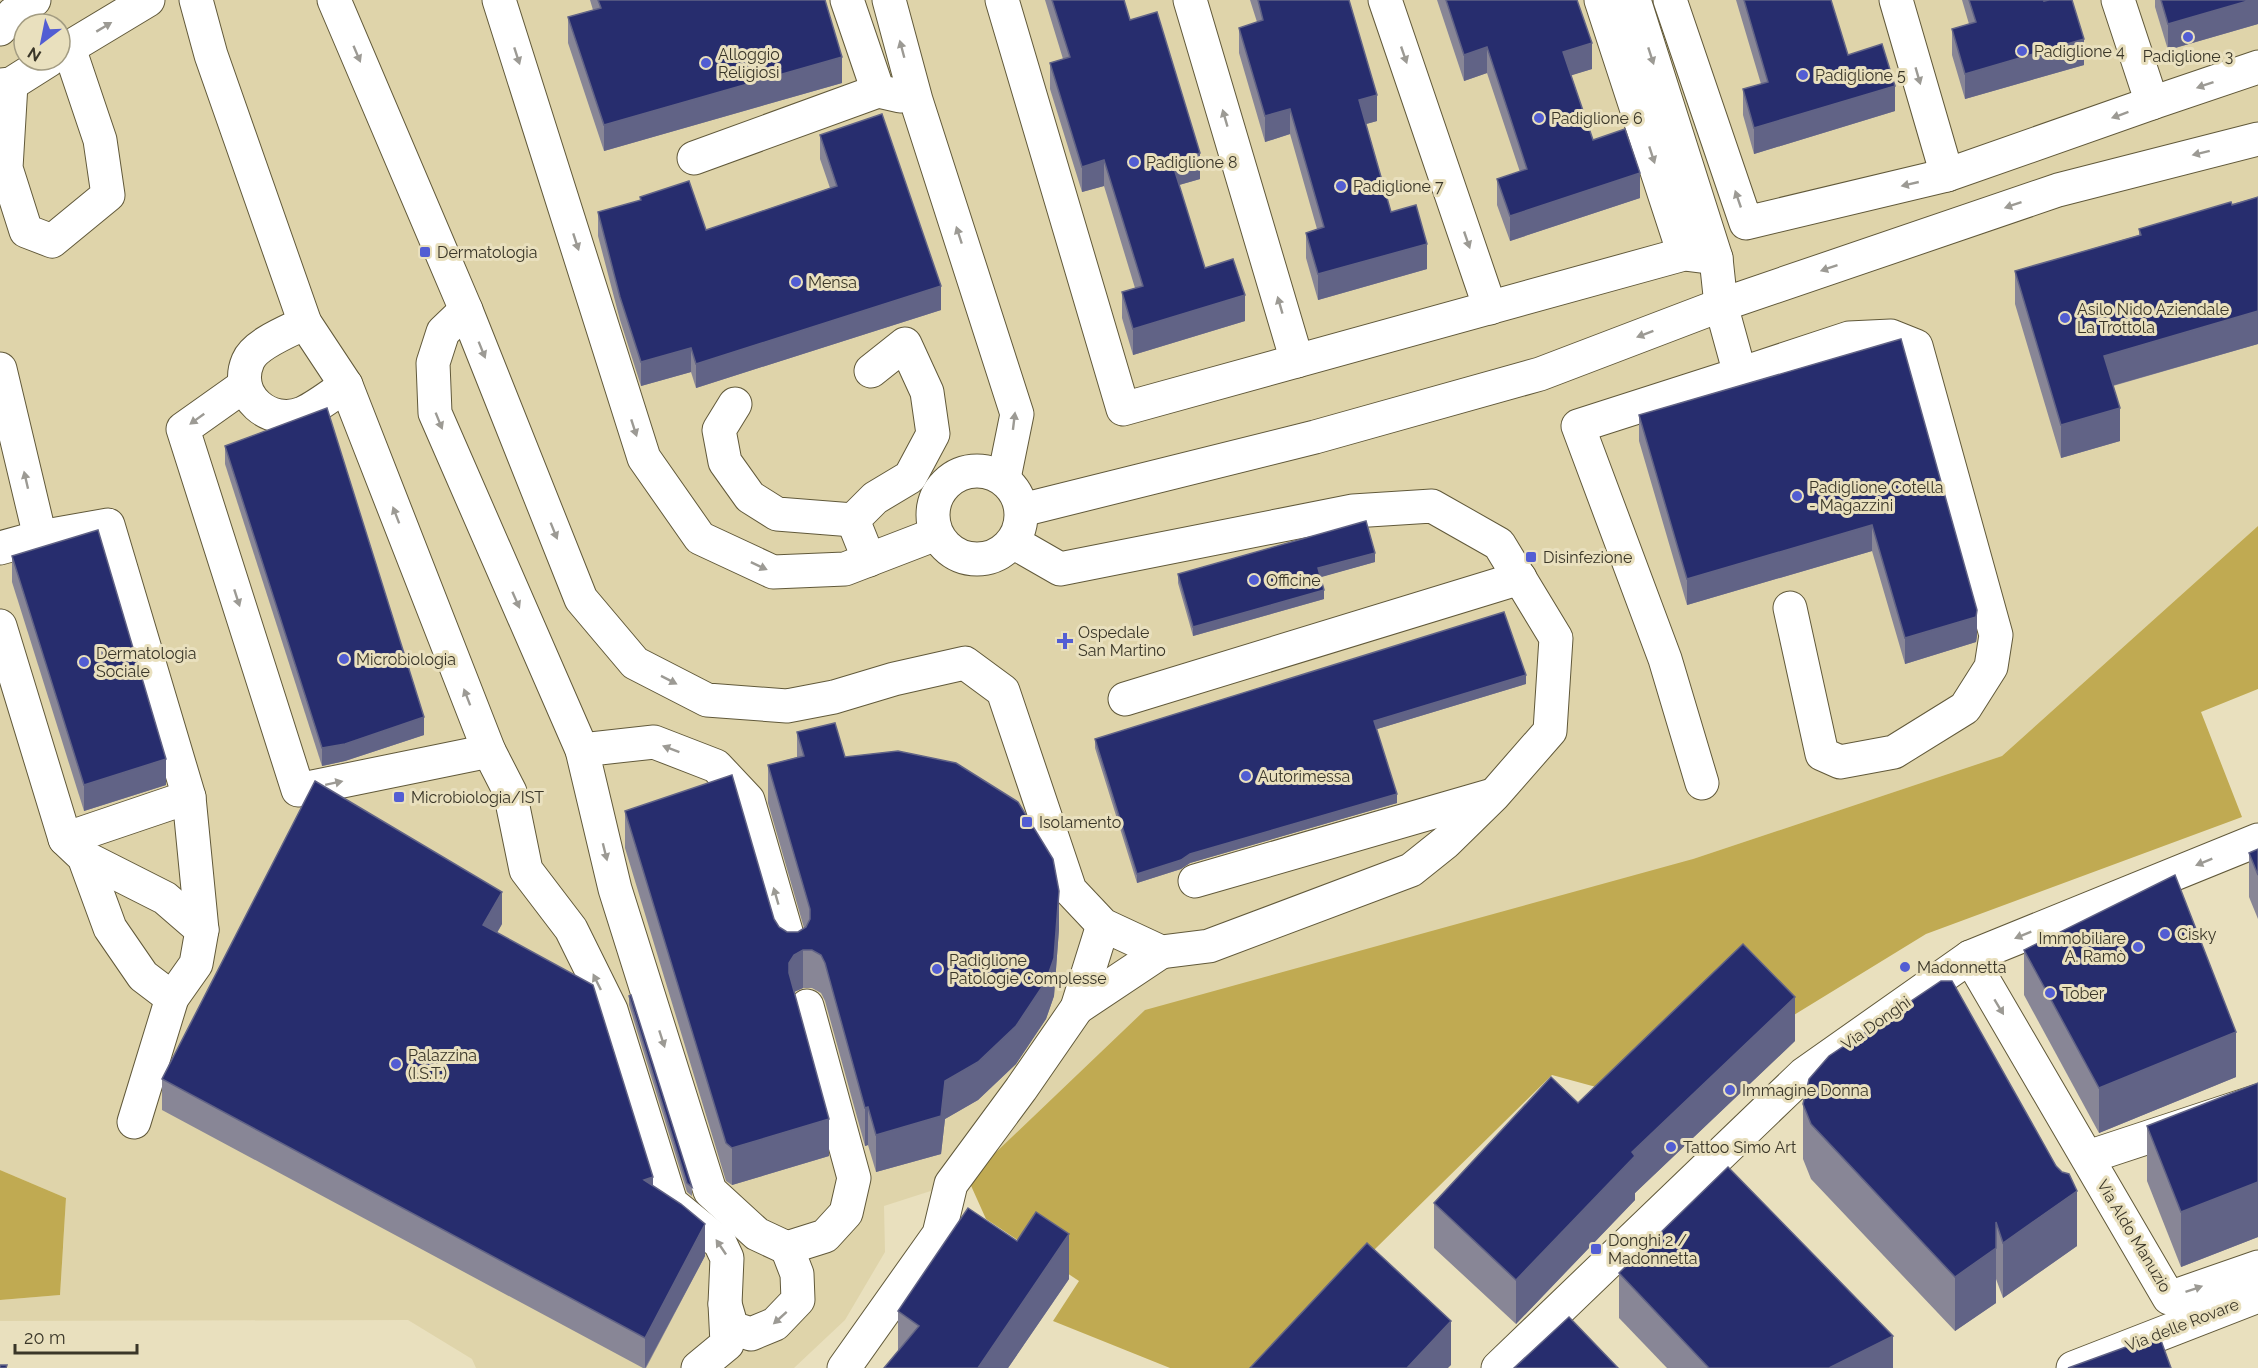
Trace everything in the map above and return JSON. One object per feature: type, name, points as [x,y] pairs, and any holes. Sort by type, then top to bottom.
[{"type":"street","points":[[0,29],[14,14],[34,0]]},
{"type":"street","points":[[72,46],[148,0]]},
{"type":"street","points":[[196,0],[211,55],[305,323],[346,385],[489,751],[510,792],[526,870],[571,929],[611,1010],[671,1203],[720,1243],[727,1258],[725,1304],[727,1344],[698,1368]]},
{"type":"street","points":[[334,0],[466,310],[581,599],[635,663],[707,700],[787,706],[834,697],[894,679],[965,663],[1003,691],[1070,890],[1103,925],[1161,952]]},
{"type":"street","points":[[499,0],[644,458],[700,538],[773,572],[845,569],[936,534]]},
{"type":"street","points":[[847,0],[878,90]]},
{"type":"street","points":[[889,0],[916,100],[1017,414],[1004,478]]},
{"type":"street","points":[[1002,0],[1123,409],[1490,308],[1700,256]]},
{"type":"street","points":[[1190,0],[1297,361]]},
{"type":"street","points":[[1385,0],[1490,308]]},
{"type":"street","points":[[1601,0],[1721,305],[1740,374]]},
{"type":"street","points":[[1634,0],[1700,256]]},
{"type":"street","points":[[1670,0],[1746,223],[1947,175],[2258,67]]},
{"type":"street","points":[[1896,0],[1947,175]]},
{"type":"street","points":[[2118,0],[2152,103]]},
{"type":"street","points":[[27,72],[6,84],[6,168],[26,231],[52,241],[108,195],[100,140],[68,72]]},
{"type":"street","points":[[694,158],[878,90],[916,100]]},
{"type":"street","points":[[1022,510],[1315,437],[1523,379],[1721,305],[2058,190],[2258,139]]},
{"type":"street","points":[[2046,142],[2058,190]]},
{"type":"street","points":[[466,310],[443,332],[433,363],[435,413],[582,750],[615,889],[710,1191],[757,1234],[788,1248],[825,1236],[846,1213],[854,1178],[807,1005]]},
{"type":"street","points":[[305,323],[265,343],[248,361],[244,385],[256,406],[279,417],[302,413],[346,385]]},
{"type":"street","points":[[1702,783],[1665,659],[1578,426],[1849,338],[1891,336],[1916,346],[1996,635],[1991,667],[1965,708],[1894,752],[1840,762],[1822,754],[1790,608]]},
{"type":"street","points":[[735,404],[719,430],[725,462],[750,497],[777,514],[853,520],[875,498],[910,477],[933,434],[927,392],[905,344],[871,371]]},
{"type":"street","points":[[0,369],[40,537]]},
{"type":"street","points":[[244,385],[183,429],[298,790],[489,751]]},
{"type":"street","points":[[984,470],[1004,478],[1018,495],[1022,510],[1019,531],[1013,542],[993,557],[972,560],[952,552],[936,534],[931,513],[938,492],[954,475],[984,470]]},
{"type":"street","points":[[1013,542],[1060,569],[1353,511],[1432,506],[1499,544],[1556,638],[1550,731],[1494,795],[1446,842],[1411,870],[1209,946],[1161,952],[1077,1008]]},
{"type":"street","points":[[853,520],[869,560]]},
{"type":"street","points":[[0,548],[40,537],[108,525],[189,797],[202,930],[196,964],[172,998],[134,1122]]},
{"type":"street","points":[[1125,699],[1520,578]]},
{"type":"street","points":[[0,626],[75,848],[110,928],[143,976],[172,998]]},
{"type":"street","points":[[582,750],[654,742],[716,766],[747,800],[792,952]]},
{"type":"street","points":[[1195,881],[1494,795]]},
{"type":"street","points":[[75,848],[189,797]]},
{"type":"street","name":"Via Donghi","points":[[1498,1368],[1804,1074],[1940,977],[1970,957],[2258,840]]},
{"type":"street","points":[[75,848],[165,898],[202,930]]},
{"type":"street","points":[[844,1368],[939,1234],[951,1184],[1077,1008],[1103,925]]},
{"type":"street","name":"Via Aldo Manuzio","points":[[1970,957],[2169,1298],[2258,1267]]},
{"type":"street","points":[[1940,977],[1957,1008]]},
{"type":"street","points":[[2088,1157],[2258,1101]]},
{"type":"street","points":[[725,1304],[732,1328],[752,1334],[775,1324],[798,1300],[797,1274],[788,1248]]},
{"type":"street","name":"Via delle Rovare","points":[[2073,1368],[2258,1296]]},
{"type":"street","points":[[1561,1308],[1585,1334]]},
{"type":"shaded area","name":"Ospedale San Martino","points":[[0,0],[2258,0],[2258,526],[2002,756],[1693,859],[968,1179],[884,1206],[885,1252],[845,1320],[794,1368],[476,1368],[472,1359],[408,1320],[0,1321],[0,1300],[60,1295],[66,1198],[0,1170]]},
{"type":"shaded area","points":[[2258,526],[2258,689],[2201,712],[2242,817],[1926,934],[1789,1018],[1596,1087],[1552,1075],[1254,1368],[1170,1368],[1053,1321],[1079,1281],[986,1219],[968,1179],[1145,1010],[1693,859],[2002,756]]},
{"type":"shaded area","points":[[0,1170],[66,1198],[60,1295],[0,1300]]},
{"type":"building","name":"Alloggio Religiosi","points":[[598,0],[825,0],[842,57],[604,125],[568,17],[601,8]]},
{"type":"building","name":"Padiglione 8","points":[[1052,0],[1124,0],[1130,20],[1157,12],[1200,153],[1172,162],[1205,268],[1233,259],[1245,295],[1133,329],[1122,292],[1143,286],[1104,160],[1082,167],[1050,63],[1070,57]]},
{"type":"building","name":"Padiglione 7","points":[[1258,0],[1349,0],[1377,95],[1359,100],[1391,212],[1416,205],[1427,244],[1318,274],[1306,233],[1324,227],[1290,109],[1265,116],[1239,28],[1263,20]]},
{"type":"building","name":"Padiglione 6","points":[[1446,0],[1577,0],[1592,43],[1563,52],[1593,140],[1625,129],[1640,173],[1510,216],[1497,179],[1527,169],[1487,47],[1464,55]]},
{"type":"building","name":"Padiglione 5","points":[[1744,0],[1831,0],[1848,55],[1882,44],[1895,86],[1754,128],[1743,89],[1768,82]]},
{"type":"building","name":"Padiglione 4","points":[[1969,0],[2072,0],[2084,39],[1965,74],[1952,29],[1976,22]]},
{"type":"building","points":[[2161,0],[2251,0],[2168,24]]},
{"type":"building","name":"Mensa","points":[[882,114],[941,286],[696,364],[691,348],[641,362],[620,297],[598,212],[641,200],[640,197],[689,181],[706,230],[837,186],[820,135]]},
{"type":"building","points":[[2258,197],[2258,311],[2104,356],[2120,408],[2061,425],[2015,271],[2141,235],[2139,229],[2231,202],[2232,205]]},
{"type":"building","name":"Padiglione Cotella - Magazzini","points":[[1901,339],[1977,610],[1976,617],[1905,638],[1872,525],[1687,579],[1639,415]]},
{"type":"building","name":"Microbiologia","points":[[327,408],[424,717],[345,744],[322,748],[225,446]]},
{"type":"building","name":"Officine","points":[[1366,521],[1375,553],[1318,568],[1324,590],[1193,627],[1178,574]]},
{"type":"building","name":"Dermatologia Sociale","points":[[98,530],[166,759],[84,785],[12,556]]},
{"type":"building","name":"Autorimessa","points":[[1504,612],[1526,675],[1374,721],[1397,794],[1190,854],[1181,860],[1137,874],[1095,739]]},
{"type":"building","points":[[835,723],[845,757],[898,751],[956,763],[1018,802],[1053,859],[1059,891],[1054,958],[1046,981],[1016,1026],[978,1062],[945,1081],[941,1116],[876,1135],[868,1107],[865,1108],[825,963],[821,955],[812,950],[803,950],[794,955],[789,963],[789,973],[829,1119],[732,1148],[726,1143],[625,811],[732,775],[774,919],[779,927],[787,932],[798,932],[806,927],[810,919],[810,909],[768,765],[804,756],[797,732]]},
{"type":"building","name":"Palazzina (I.S.T.)","points":[[315,781],[502,892],[483,925],[593,985],[653,1177],[644,1180],[681,1204],[705,1224],[645,1338],[162,1079]]},
{"type":"building","points":[[2258,849],[2258,875],[2249,853]]},
{"type":"building","points":[[2175,875],[2236,1032],[2099,1088],[2024,950]]},
{"type":"building","points":[[1743,944],[1795,997],[1632,1152],[1635,1156],[1516,1280],[1434,1203],[1551,1077],[1578,1103]]},
{"type":"building","points":[[1941,981],[1952,981],[2056,1166],[2062,1172],[2069,1174],[2077,1191],[2003,1243],[1996,1222],[1996,1248],[1955,1277],[1811,1124],[1803,1104],[1809,1079],[1829,1056]]},
{"type":"building","points":[[631,995],[692,1187],[687,1183],[629,996]]},
{"type":"building","points":[[2258,1083],[2258,1182],[2181,1212],[2147,1126]]},
{"type":"building","points":[[1728,1167],[1893,1336],[1829,1368],[1709,1368],[1619,1273]]},
{"type":"building","points":[[968,1208],[1017,1241],[1036,1212],[1069,1234],[978,1368],[884,1368],[919,1326],[898,1311]]},
{"type":"building","points":[[1367,1243],[1451,1321],[1407,1368],[1250,1368]]},
{"type":"building","points":[[1569,1317],[1618,1368],[1514,1368]]},
{"type":"building","points":[[2159,1335],[2171,1368],[2068,1368]]},
{"type":"place","name":"Padiglione 3","points":[[2188,37]]},
{"type":"place","name":"Padiglione 4","points":[[2022,51]]},
{"type":"place","name":"Alloggio Religiosi","points":[[706,63]]},
{"type":"place","name":"Padiglione 5","points":[[1803,75]]},
{"type":"place","name":"Padiglione 6","points":[[1539,118]]},
{"type":"place","name":"Padiglione 8","points":[[1134,162]]},
{"type":"place","name":"Padiglione 7","points":[[1341,186]]},
{"type":"place","name":"Dermatologia","points":[[425,252]]},
{"type":"place","name":"Mensa","points":[[796,282]]},
{"type":"place","name":"Asilo Nido Aziendale La Trottola","points":[[2065,318]]},
{"type":"place","name":"Padiglione Cotella - Magazzini","points":[[1797,496]]},
{"type":"place","name":"Disinfezione","points":[[1531,557]]},
{"type":"place","name":"Officine","points":[[1254,580]]},
{"type":"place","name":"Ospedale San Martino","points":[[1065,641]]},
{"type":"place","name":"Microbiologia","points":[[344,659]]},
{"type":"place","name":"Dermatologia Sociale","points":[[84,662]]},
{"type":"place","name":"Autorimessa","points":[[1246,776]]},
{"type":"place","name":"Microbiologia/IST","points":[[399,797]]},
{"type":"place","name":"Isolamento","points":[[1027,822]]},
{"type":"place","name":"Cisky","points":[[2165,934]]},
{"type":"place","name":"Immobiliare A. Ramò","points":[[2138,947]]},
{"type":"place","name":"Madonnetta","points":[[1905,967]]},
{"type":"place","name":"Padiglione Patologie Complesse","points":[[937,969]]},
{"type":"place","name":"Tober","points":[[2050,993]]},
{"type":"place","name":"Palazzina (I.S.T.)","points":[[396,1064]]},
{"type":"place","name":"Immagine Donna","points":[[1730,1090]]},
{"type":"place","name":"Tattoo Simo Art","points":[[1671,1147]]},
{"type":"place","name":"Donghi 2 / Madonnetta","points":[[1596,1249]]}]
